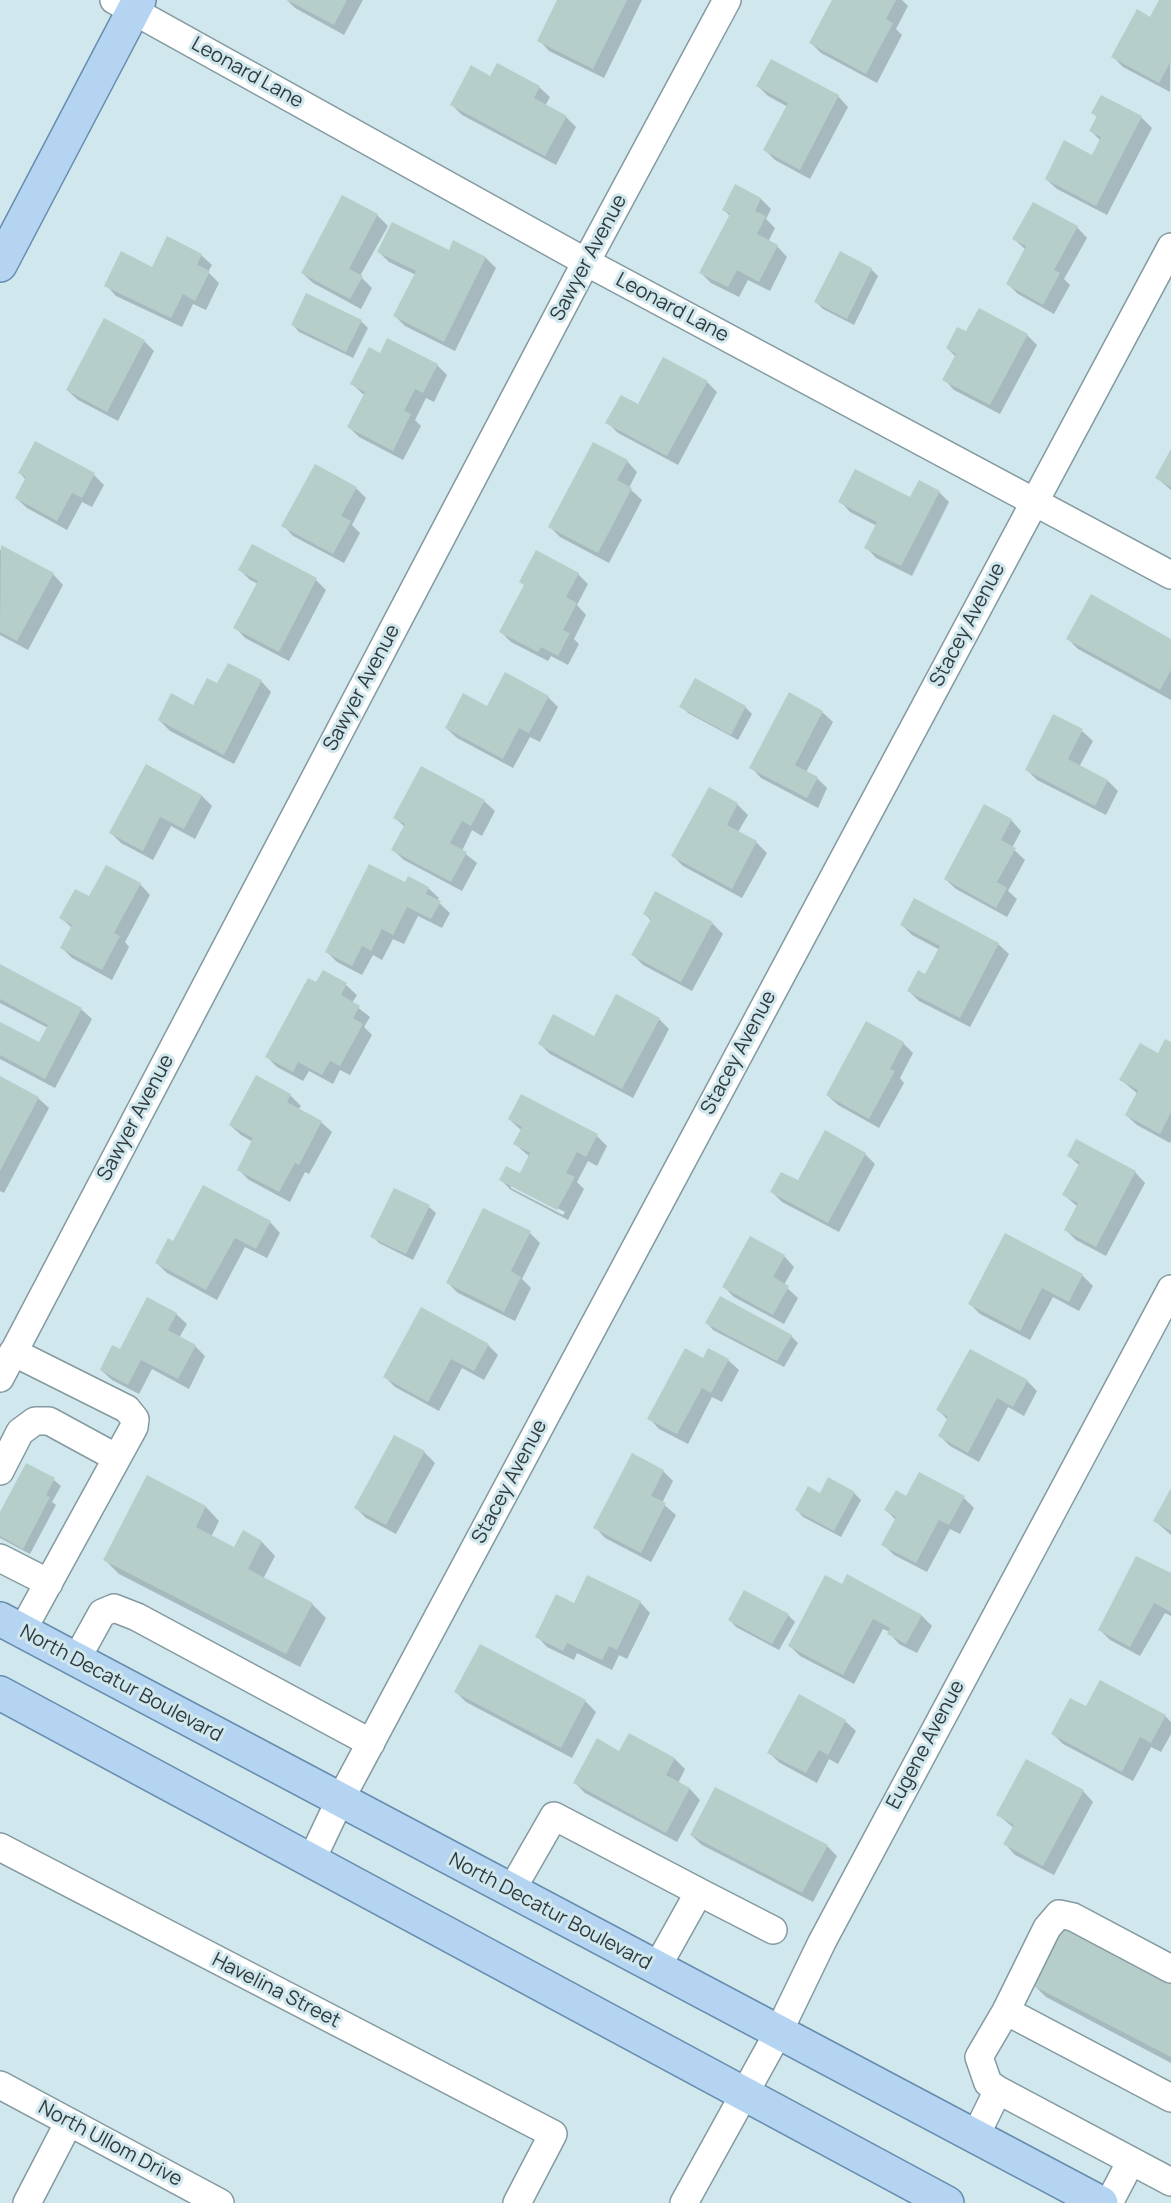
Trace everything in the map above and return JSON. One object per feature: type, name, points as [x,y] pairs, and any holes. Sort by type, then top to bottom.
[{"type":"main road","points":[[0,266],[129,3]]},
{"type":"main road","name":"North Decatur Boulevard","points":[[11,1625],[1101,2203]]},
{"type":"main road","points":[[0,1694],[947,2203]]},
{"type":"street","name":"Sawyer Avenue","points":[[0,1378],[586,262],[727,0]]},
{"type":"street","name":"Leonard Lane","points":[[129,3],[586,262],[1171,575]]},
{"type":"street","name":"Stacey Avenue","points":[[311,1861],[340,1800],[1171,247]]},
{"type":"street","name":"Eugene Avenue","points":[[684,2203],[778,2033],[822,1942],[1171,1289]]},
{"type":"street","points":[[11,1625],[49,1583],[134,1427],[135,1419],[127,1409],[14,1352]]},
{"type":"street","points":[[0,1471],[20,1432],[36,1421],[49,1421],[117,1458]]},
{"type":"street","points":[[0,1558],[49,1583]]},
{"type":"street","points":[[76,1660],[102,1613],[114,1608],[136,1617],[371,1743]]},
{"type":"street","points":[[511,1891],[555,1816],[773,1930]]},
{"type":"street","name":"Havelina Street","points":[[0,1847],[553,2134],[517,2203]]},
{"type":"street","points":[[656,1969],[699,1892]]},
{"type":"street","points":[[1171,1969],[1072,1917],[1059,1914],[1047,1928],[1006,2011],[979,2057],[988,2083],[998,2090],[1171,2182]]},
{"type":"street","points":[[1006,2011],[1171,2098]]},
{"type":"street","name":"North Ullom Drive","points":[[0,2085],[220,2203]]},
{"type":"street","points":[[975,2137],[998,2090]]},
{"type":"street","points":[[27,2203],[69,2122]]},
{"type":"street","points":[[1109,2203],[1131,2162]]},
{"type":"building","points":[[287,0],[347,0],[334,25]]},
{"type":"building","points":[[557,0],[627,0],[593,69],[537,41]]},
{"type":"building","points":[[832,0],[896,0],[886,19],[893,23],[866,74],[809,43]]},
{"type":"building","points":[[1159,0],[1171,0],[1171,61],[1159,83],[1111,57],[1137,9],[1150,17]]},
{"type":"building","points":[[771,59],[839,95],[800,170],[763,150],[788,103],[756,86]]},
{"type":"building","points":[[497,63],[540,86],[534,98],[567,116],[545,156],[450,105],[471,65],[490,76]]},
{"type":"building","points":[[1101,95],[1142,116],[1096,206],[1045,179],[1064,140],[1092,155],[1101,137],[1089,131],[1097,116],[1091,113]]},
{"type":"building","points":[[735,184],[761,198],[755,211],[766,216],[757,234],[778,245],[759,282],[737,270],[728,287],[699,273],[730,214],[722,210]]},
{"type":"building","points":[[342,195],[378,214],[349,269],[363,276],[350,299],[301,273]]},
{"type":"building","points":[[1033,202],[1078,226],[1054,270],[1060,273],[1043,305],[1006,284],[1026,246],[1012,239]]},
{"type":"building","points":[[392,222],[449,250],[453,240],[486,257],[444,342],[393,316],[416,271],[377,252]]},
{"type":"building","points":[[167,236],[202,254],[197,265],[210,271],[195,301],[183,294],[171,318],[104,286],[121,251],[152,267]]},
{"type":"building","points":[[840,251],[872,268],[847,319],[814,302]]},
{"type":"building","points":[[306,293],[362,320],[346,352],[291,325]]},
{"type":"building","points":[[979,308],[1028,334],[990,405],[942,380],[956,354],[946,348],[957,327],[966,331]]},
{"type":"building","points":[[104,318],[145,340],[107,412],[66,390]]},
{"type":"building","points":[[387,338],[438,364],[423,393],[415,389],[404,411],[411,414],[393,451],[347,427],[365,392],[350,384],[369,347],[380,353]]},
{"type":"building","points":[[663,357],[708,381],[667,456],[605,423],[621,395],[638,404]]},
{"type":"building","points":[[35,441],[95,473],[82,498],[72,493],[57,521],[15,498],[26,477],[18,473]]},
{"type":"building","points":[[593,442],[628,460],[617,480],[632,488],[598,553],[548,527]]},
{"type":"building","points":[[1171,449],[1171,487],[1155,478]]},
{"type":"building","points":[[315,464],[357,487],[341,516],[351,521],[333,554],[281,526]]},
{"type":"building","points":[[855,469],[910,497],[919,480],[940,491],[901,566],[864,548],[877,522],[838,502]]},
{"type":"building","points":[[252,544],[317,578],[279,652],[233,628],[258,581],[238,570]]},
{"type":"building","points":[[1,545],[54,573],[17,641],[0,632]]},
{"type":"building","points":[[536,550],[579,573],[566,597],[577,603],[563,630],[570,633],[558,656],[541,647],[538,652],[499,632],[524,585],[519,582]]},
{"type":"building","points":[[1091,594],[1171,639],[1171,670],[1160,690],[1066,639]]},
{"type":"building","points":[[228,663],[262,680],[224,755],[158,720],[171,693],[193,705],[207,678],[217,683]]},
{"type":"building","points":[[505,672],[549,696],[529,733],[519,728],[503,759],[445,728],[463,693],[487,706]]},
{"type":"building","points":[[695,678],[746,706],[731,735],[679,707]]},
{"type":"building","points":[[789,692],[823,711],[795,765],[818,777],[807,798],[749,768]]},
{"type":"building","points":[[1053,714],[1083,729],[1068,759],[1108,780],[1095,806],[1025,770]]},
{"type":"building","points":[[146,764],[202,795],[184,829],[160,817],[143,851],[109,833]]},
{"type":"building","points":[[421,766],[485,800],[471,826],[462,821],[450,843],[467,852],[451,882],[391,850],[405,824],[393,818]]},
{"type":"building","points":[[709,787],[738,803],[727,825],[757,841],[732,889],[671,856]]},
{"type":"building","points":[[984,804],[1012,819],[1001,840],[1016,848],[997,882],[1007,888],[996,908],[944,879]]},
{"type":"building","points":[[369,864],[405,882],[408,876],[429,887],[426,894],[441,901],[431,919],[407,907],[393,935],[382,929],[371,951],[362,946],[352,966],[325,952]]},
{"type":"building","points":[[106,865],[141,883],[114,933],[120,936],[102,970],[60,948],[72,925],[59,918],[75,889],[89,896]]},
{"type":"building","points":[[655,891],[713,922],[681,982],[631,955],[651,919],[643,914]]},
{"type":"building","points":[[914,898],[999,943],[960,1018],[907,991],[918,970],[925,974],[940,946],[900,925]]},
{"type":"building","points":[[0,964],[82,1008],[45,1079],[0,1055],[0,1022],[39,1042],[48,1025],[0,999]]},
{"type":"building","points":[[323,970],[347,983],[341,995],[360,1006],[353,1018],[363,1024],[340,1066],[330,1061],[322,1075],[298,1062],[293,1072],[265,1057],[308,978],[316,982]]},
{"type":"building","points":[[616,994],[660,1018],[622,1089],[538,1044],[553,1014],[594,1036]]},
{"type":"building","points":[[866,1021],[904,1042],[890,1069],[895,1071],[869,1119],[826,1095]]},
{"type":"building","points":[[1165,1039],[1171,1042],[1171,1112],[1160,1134],[1125,1115],[1138,1090],[1119,1080],[1140,1043],[1158,1053]]},
{"type":"building","points":[[256,1075],[291,1094],[287,1102],[322,1121],[299,1165],[295,1163],[279,1192],[237,1170],[253,1138],[229,1125]]},
{"type":"building","points":[[0,1076],[39,1097],[0,1171]]},
{"type":"building","points":[[521,1094],[598,1134],[586,1157],[577,1152],[566,1173],[575,1177],[557,1210],[499,1180],[506,1166],[520,1173],[530,1153],[513,1144],[522,1127],[508,1119]]},
{"type":"building","points":[[825,1130],[866,1153],[828,1223],[770,1192],[781,1172],[798,1180]]},
{"type":"building","points":[[1076,1139],[1136,1171],[1096,1247],[1064,1230],[1078,1203],[1062,1195],[1080,1162],[1067,1156]]},
{"type":"building","points":[[203,1185],[271,1221],[256,1249],[235,1238],[206,1290],[155,1263],[168,1238],[173,1241]]},
{"type":"building","points":[[394,1188],[430,1205],[406,1254],[370,1237]]},
{"type":"building","points":[[483,1208],[531,1231],[511,1271],[521,1277],[504,1312],[446,1283]]},
{"type":"building","points":[[1005,1233],[1083,1274],[1069,1302],[1042,1288],[1020,1331],[968,1304]]},
{"type":"building","points":[[750,1236],[785,1255],[773,1277],[789,1286],[773,1315],[722,1287]]},
{"type":"building","points":[[720,1296],[792,1335],[777,1361],[705,1323]]},
{"type":"building","points":[[147,1297],[177,1313],[168,1330],[196,1345],[178,1379],[141,1360],[128,1385],[100,1370],[112,1345],[120,1349]]},
{"type":"building","points":[[421,1307],[489,1344],[474,1371],[451,1359],[428,1402],[383,1377]]},
{"type":"building","points":[[685,1348],[703,1358],[708,1348],[729,1359],[711,1393],[702,1388],[677,1434],[647,1419]]},
{"type":"building","points":[[970,1349],[1028,1380],[1013,1407],[997,1398],[968,1453],[938,1436],[948,1417],[936,1410]]},
{"type":"building","points":[[394,1435],[425,1451],[386,1525],[354,1508]]},
{"type":"building","points":[[632,1453],[664,1470],[651,1496],[666,1503],[641,1553],[593,1528]]},
{"type":"building","points":[[26,1463],[55,1478],[46,1495],[50,1497],[23,1549],[0,1536],[0,1512]]},
{"type":"building","points":[[919,1472],[965,1496],[949,1525],[939,1520],[916,1563],[881,1545],[896,1517],[884,1510],[896,1490],[906,1496]]},
{"type":"building","points":[[147,1475],[206,1506],[196,1527],[234,1547],[243,1530],[262,1541],[248,1569],[313,1603],[286,1654],[103,1560]]},
{"type":"building","points":[[828,1477],[855,1492],[834,1531],[795,1510],[808,1486],[820,1493]]},
{"type":"building","points":[[1171,1488],[1171,1531],[1153,1521]]},
{"type":"building","points":[[1136,1556],[1171,1573],[1171,1612],[1154,1603],[1130,1647],[1098,1630]]},
{"type":"building","points":[[847,1574],[922,1615],[906,1644],[887,1634],[890,1628],[873,1619],[843,1675],[788,1646],[825,1575],[842,1584]]},
{"type":"building","points":[[587,1575],[641,1601],[617,1650],[609,1646],[602,1660],[567,1643],[563,1651],[535,1637],[556,1594],[574,1603]]},
{"type":"building","points":[[744,1590],[789,1614],[772,1644],[728,1620]]},
{"type":"building","points":[[480,1644],[586,1700],[561,1748],[454,1692]]},
{"type":"building","points":[[1100,1680],[1166,1715],[1151,1743],[1140,1737],[1122,1772],[1051,1734],[1070,1698],[1086,1706]]},
{"type":"building","points":[[799,1694],[846,1720],[828,1755],[819,1750],[806,1773],[767,1753]]},
{"type":"building","points":[[629,1733],[675,1758],[666,1775],[690,1788],[666,1833],[573,1783],[597,1738],[619,1751]]},
{"type":"building","points":[[1026,1759],[1084,1790],[1043,1866],[1003,1844],[1014,1825],[996,1815]]},
{"type":"building","points":[[715,1787],[828,1845],[802,1893],[690,1835]]},
{"type":"building","points":[[1062,1924],[1171,1982],[1171,2057],[1030,1984]]}]
